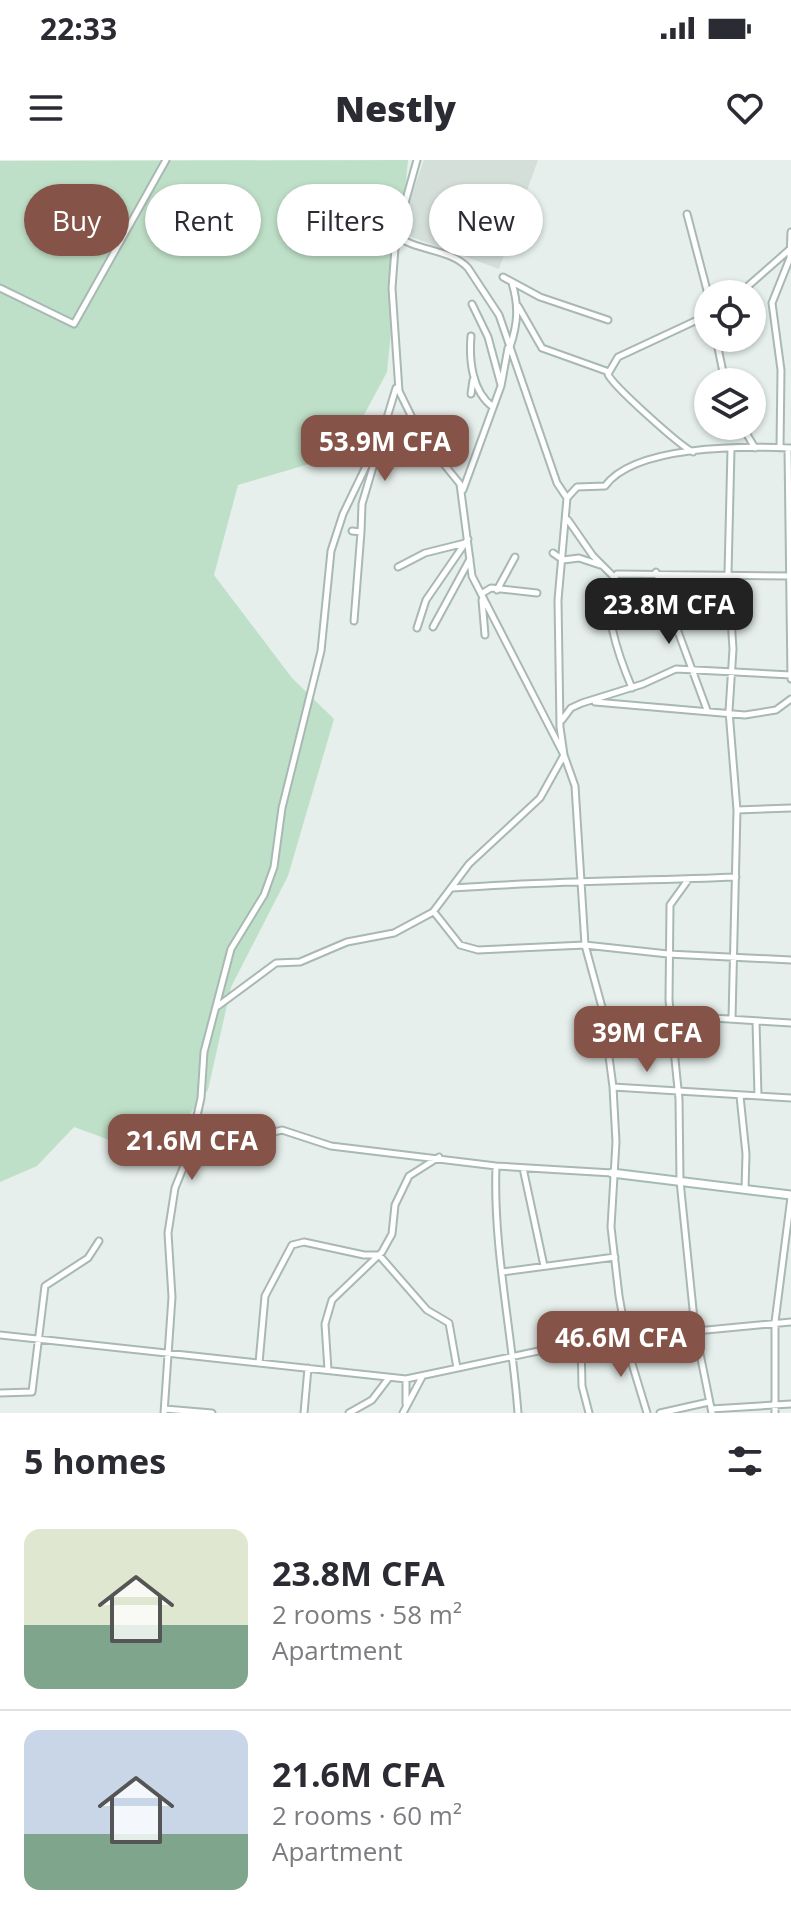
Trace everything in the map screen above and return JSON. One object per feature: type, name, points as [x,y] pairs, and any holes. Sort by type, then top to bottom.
[{"type":"street","points":[[0,288],[74,324],[166,160]]},
{"type":"street","points":[[410,184],[417,160]]},
{"type":"street","points":[[687,214],[704,280]]},
{"type":"street","points":[[780,448],[781,370],[772,303],[791,258],[791,232]]},
{"type":"street","points":[[218,1006],[276,963],[300,962],[347,942],[394,933],[433,912],[469,864],[540,798],[564,755],[560,727],[558,600],[568,520],[567,498],[557,483],[499,315],[465,263],[413,246]]},
{"type":"street","points":[[755,280],[791,248]]},
{"type":"street","points":[[394,256],[392,288],[399,391],[412,419],[455,475],[462,491],[472,576],[564,755],[575,786],[585,945],[603,1011],[613,1087],[615,1257],[626,1337],[647,1413]]},
{"type":"street","points":[[503,277],[540,297],[608,320]]},
{"type":"street","points":[[512,282],[518,306],[542,348],[609,372]]},
{"type":"street","points":[[472,304],[488,337],[501,386]]},
{"type":"street","points":[[462,491],[501,386],[516,328],[518,306]]},
{"type":"street","points":[[694,322],[618,357],[609,372],[611,382],[635,400],[663,432],[694,452]]},
{"type":"street","points":[[471,336],[474,388],[471,394]]},
{"type":"street","points":[[471,368],[481,395],[493,407]]},
{"type":"street","points":[[354,621],[361,508],[394,402],[398,371]]},
{"type":"street","points":[[212,1413],[164,1411],[172,1297],[168,1233],[175,1188],[191,1144],[204,1076],[204,1052],[231,949],[264,895],[274,867],[282,808],[321,651],[331,551],[343,514],[383,431]]},
{"type":"street","points":[[750,440],[755,448]]},
{"type":"street","points":[[560,727],[571,708],[632,688],[676,669],[732,675],[791,676],[790,448],[694,452],[634,462],[615,472],[605,486],[577,487],[567,498]]},
{"type":"street","points":[[731,449],[728,574],[732,675],[729,711],[737,810],[732,1019]]},
{"type":"street","points":[[568,520],[614,577]]},
{"type":"street","points":[[352,531],[361,532]]},
{"type":"street","points":[[398,567],[425,553],[467,541]]},
{"type":"street","points":[[417,628],[426,600],[467,541]]},
{"type":"street","points":[[553,553],[563,560],[579,558],[603,567]]},
{"type":"street","points":[[497,590],[515,557]]},
{"type":"street","points":[[433,627],[470,558]]},
{"type":"street","points":[[632,688],[612,629],[610,586],[614,577],[622,572],[790,576]]},
{"type":"street","points":[[656,572],[707,710]]},
{"type":"street","points":[[482,594],[491,588],[537,593]]},
{"type":"street","points":[[482,594],[485,635]]},
{"type":"street","points":[[590,702],[642,709],[729,711],[745,715],[769,712],[791,699]]},
{"type":"street","points":[[737,810],[791,808]]},
{"type":"street","points":[[451,888],[532,882],[581,884],[736,877]]},
{"type":"street","points":[[688,880],[670,905],[668,954],[678,1090],[680,1181],[695,1329],[712,1411],[791,1404]]},
{"type":"street","points":[[433,912],[452,938],[469,949],[585,945],[668,954],[791,960]]},
{"type":"street","points":[[603,1011],[791,1023]]},
{"type":"street","points":[[756,1021],[758,1096]]},
{"type":"street","points":[[613,1087],[791,1098]]},
{"type":"street","points":[[740,1096],[746,1154],[745,1189]]},
{"type":"street","points":[[191,1144],[211,1133],[243,1140],[282,1130],[331,1146],[496,1166],[612,1173],[791,1196],[775,1322],[775,1413]]},
{"type":"street","points":[[328,1370],[326,1314],[332,1300],[379,1255],[392,1234],[395,1205],[409,1176],[439,1157]]},
{"type":"street","points":[[496,1166],[495,1216],[514,1354],[518,1413]]},
{"type":"street","points":[[523,1168],[544,1266]]},
{"type":"street","points":[[0,1393],[32,1392],[45,1286],[88,1258],[99,1241]]},
{"type":"street","points":[[259,1363],[265,1296],[292,1245],[304,1242],[364,1255],[379,1255],[427,1310],[449,1323],[457,1368]]},
{"type":"street","points":[[502,1272],[615,1257]]},
{"type":"street","points":[[0,1335],[406,1379],[581,1342],[791,1322]]},
{"type":"street","points":[[581,1342],[582,1386],[589,1413]]},
{"type":"street","points":[[304,1413],[308,1368]]},
{"type":"street","points":[[405,1412],[422,1377]]},
{"type":"street","points":[[349,1413],[372,1400],[389,1378]]},
{"type":"street","points":[[405,1412],[406,1379]]},
{"type":"street","points":[[660,1413],[710,1402]]},
{"type":"shaded area","points":[[424,160],[538,160],[529,184],[429,184],[429,243],[413,237],[413,190]]},
{"type":"shaded area","points":[[464,256],[504,256],[499,269]]},
{"type":"green space","points":[[408,160],[406,184],[277,184],[277,256],[398,256],[387,372],[343,454],[238,485],[214,575],[292,678],[334,719],[288,876],[231,987],[208,1090],[156,1157],[74,1127],[37,1166],[0,1182],[0,161]]}]
